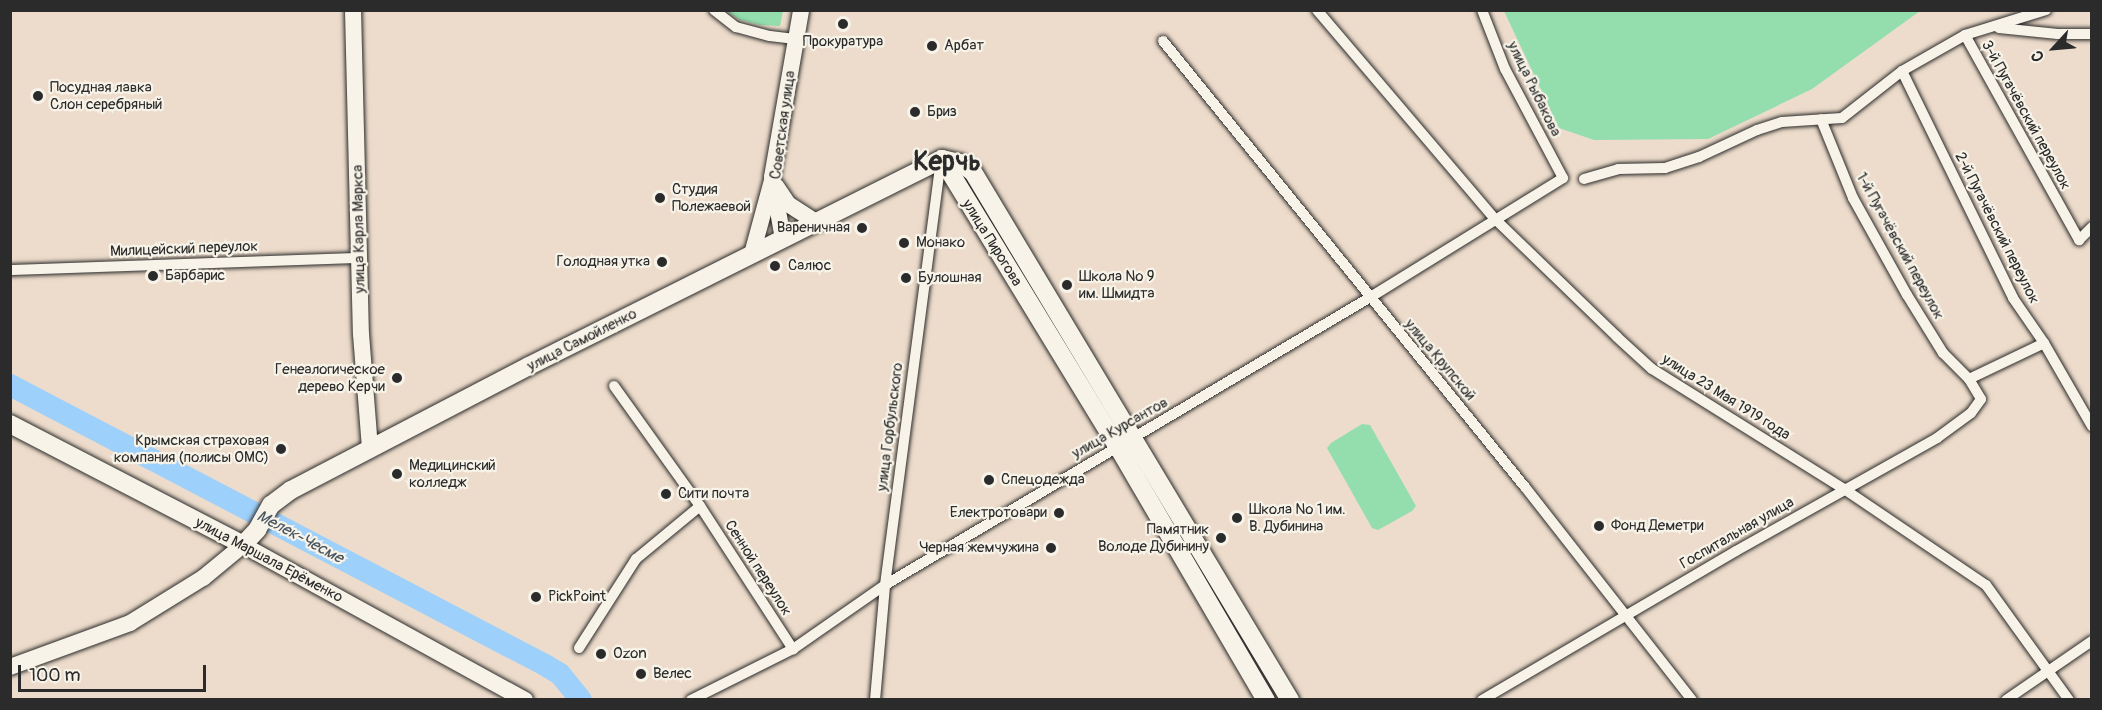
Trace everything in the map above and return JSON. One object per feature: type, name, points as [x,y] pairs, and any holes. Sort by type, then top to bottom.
[{"type":"main road","name":"улица Карла Маркса","points":[[353,10],[358,258],[362,357],[370,448]]},
{"type":"main road","name":"Советская улица","points":[[783,239],[772,177],[801,10]]},
{"type":"main road","name":"улица Самойленко","points":[[243,545],[257,530],[271,505],[291,490],[942,159]]},
{"type":"main road","name":"улица Пирогова","points":[[942,159],[960,163],[973,172],[1290,699]]},
{"type":"main road","name":"улица Пирогова","points":[[942,159],[1118,447],[1266,699]]},
{"type":"main road","points":[[772,177],[788,204],[817,223]]},
{"type":"main road","points":[[752,254],[772,177]]},
{"type":"main road","name":"улица Маршала Ерёменко","points":[[10,424],[243,545],[525,699]]},
{"type":"main road","points":[[10,667],[119,628],[203,578],[243,545]]},
{"type":"street","points":[[714,10],[736,27],[795,39]]},
{"type":"street","name":"улица 23 Мая 1919 года","points":[[1317,10],[1496,220],[1652,369],[1844,489],[1986,585],[2069,699]]},
{"type":"street","name":"улица Рыбакова","points":[[1482,10],[1505,69],[1563,178]]},
{"type":"street","points":[[1584,179],[1618,169],[1665,168],[1699,157],[1757,130],[1782,122],[1842,118],[1902,71],[1965,35],[1995,28],[2046,10]]},
{"type":"street","points":[[1995,28],[2058,34],[2091,34]]},
{"type":"street","name":"3-й Пугачёвский переулок","points":[[1965,35],[2079,240],[2091,227]]},
{"type":"street","name":"улица Крупской","points":[[1163,41],[1627,615],[1692,699]]},
{"type":"street","name":"2-й Пугачёвский переулок","points":[[1902,71],[2013,298],[2087,408],[2091,426]]},
{"type":"street","name":"1-й Пугачёвский переулок","points":[[1821,118],[1853,198],[1907,295],[1943,353],[1969,378]]},
{"type":"street","name":"улица Горбульского","points":[[875,699],[885,585],[942,159]]},
{"type":"street","name":"улица Курсантов","points":[[691,699],[793,649],[885,585],[1369,298],[1563,178]]},
{"type":"street","name":"Милицейский переулок","points":[[10,270],[358,258]]},
{"type":"street","points":[[1969,378],[2044,343]]},
{"type":"street","name":"Госпитальная улица","points":[[1482,699],[1844,489],[1937,438],[1971,413],[1981,399],[1969,378]]},
{"type":"street","name":"Сенной переулок","points":[[614,386],[700,506],[793,649]]},
{"type":"street","points":[[579,648],[636,559],[700,506]]},
{"type":"street","points":[[2006,699],[2091,641]]},
{"type":"green space","points":[[1504,10],[1920,11],[1812,89],[1708,139],[1594,140],[1559,128]]},
{"type":"green space","points":[[726,11],[783,11],[780,26],[760,25],[740,20]]},
{"type":"green space","points":[[1362,424],[1370,425],[1416,506],[1412,511],[1378,530],[1372,528],[1327,448],[1331,443]]},
{"type":"waterway","name":"Мелек-Чесме","points":[[10,385],[545,665],[560,674],[581,700]]},
{"type":"place","name":"Прокуратура","points":[[843,24]]},
{"type":"place","name":"Арбат","points":[[932,46]]},
{"type":"place","name":"Посудная лавка Слон серебряный","points":[[38,96]]},
{"type":"place","name":"Бриз","points":[[915,112]]},
{"type":"place","name":"Студия Полежаевой","points":[[660,198]]},
{"type":"place","name":"Вареничная","points":[[862,228]]},
{"type":"place","name":"Монако","points":[[904,243]]},
{"type":"place","name":"Голодная утка","points":[[662,262]]},
{"type":"place","name":"Салюс","points":[[775,266]]},
{"type":"place","name":"Барбарис","points":[[153,276]]},
{"type":"place","name":"Булошная","points":[[906,278]]},
{"type":"place","name":"Школа № 9 им. Шмидта","points":[[1067,285]]},
{"type":"place","name":"Генеалогическое дерево Керчи","points":[[397,378]]},
{"type":"place","name":"Крымская страховая компания (полисы ОМС)","points":[[281,449]]},
{"type":"place","name":"Медицинский колледж","points":[[397,474]]},
{"type":"place","name":"Спецодежда","points":[[989,480]]},
{"type":"place","name":"Сити почта","points":[[666,494]]},
{"type":"place","name":"Електротовари","points":[[1059,513]]},
{"type":"place","name":"Школа № 1 им. В. Дубинина","points":[[1237,518]]},
{"type":"place","name":"Фонд Деметри","points":[[1599,526]]},
{"type":"place","name":"Памятник Володе Дубинину","points":[[1221,538]]},
{"type":"place","name":"Черная жемчужина","points":[[1051,548]]},
{"type":"place","name":"PickPoint","points":[[536,597]]},
{"type":"place","name":"Ozon","points":[[601,654]]},
{"type":"place","name":"Велес","points":[[641,674]]},
{"type":"district","name":"Керчь","points":[[947,162]]}]
